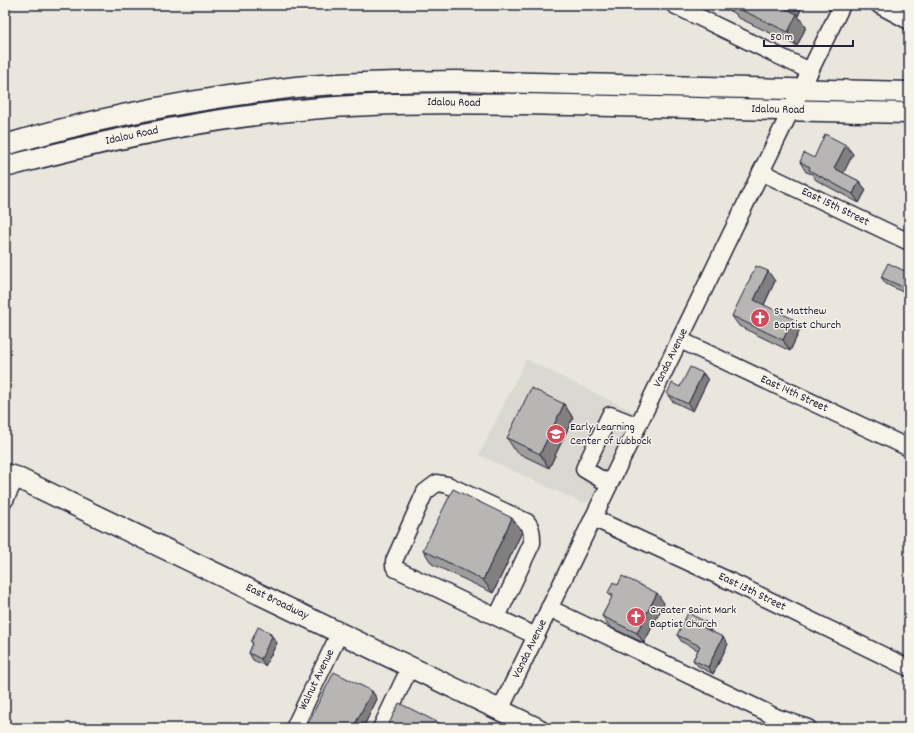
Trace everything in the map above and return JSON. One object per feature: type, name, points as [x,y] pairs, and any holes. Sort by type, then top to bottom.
[{"type":"main road","name":"Idalou Road","points":[[5,145],[95,121],[155,108],[214,98],[308,86],[384,82],[456,81],[909,92]]},
{"type":"main road","name":"Idalou Road","points":[[5,168],[113,139],[179,127],[241,117],[375,104],[428,102],[909,114]]},
{"type":"main road","name":"East Broadway","points":[[9,472],[340,632],[509,719],[537,728]]},
{"type":"street","points":[[674,5],[810,71]]},
{"type":"street","name":"Vanda Avenue","points":[[509,719],[536,636],[549,608],[842,5]]},
{"type":"street","points":[[879,5],[909,21]]},
{"type":"street","name":"East 15th Street","points":[[761,172],[909,242]]},
{"type":"street","name":"East 14th Street","points":[[680,340],[909,448]]},
{"type":"street","points":[[609,484],[584,468],[610,415],[638,426]]},
{"type":"street","points":[[5,500],[9,472]]},
{"type":"street","points":[[497,617],[532,543],[530,526],[527,522],[455,489],[437,483],[424,492],[394,561],[394,566],[396,569],[536,636]]},
{"type":"street","name":"East 13th Street","points":[[593,518],[734,583],[909,668]]},
{"type":"street","points":[[549,608],[776,717],[808,728]]},
{"type":"street","name":"Walnut Avenue","points":[[294,728],[340,632]]},
{"type":"street","points":[[381,728],[410,667]]},
{"type":"shaded area","name":"Early Learning Center of Lubbock","points":[[526,359],[634,412],[591,500],[587,502],[582,503],[479,455]]},
{"type":"building","points":[[731,5],[788,5],[786,9],[797,14],[788,32]]},
{"type":"building","points":[[825,134],[846,145],[834,168],[859,181],[853,194],[809,170],[810,167],[800,162],[804,153],[814,158]]},
{"type":"building","points":[[888,263],[909,273],[909,290],[881,277]]},
{"type":"building","points":[[756,266],[768,271],[754,300],[793,319],[783,340],[732,316]]},
{"type":"building","points":[[690,367],[703,373],[688,404],[667,394],[672,383],[680,387]]},
{"type":"building","points":[[531,388],[564,404],[540,454],[507,438]]},
{"type":"building","points":[[453,489],[512,518],[483,580],[423,550]]},
{"type":"building","name":"Greater Saint Mark Baptist Church","points":[[622,576],[657,593],[637,633],[602,616],[613,595],[608,593],[613,582],[618,585]]},
{"type":"building","points":[[688,613],[706,622],[704,628],[723,637],[708,667],[693,660],[700,646],[677,635]]},
{"type":"building","points":[[258,627],[269,632],[272,636],[261,659],[249,653],[253,643],[251,642]]},
{"type":"building","points":[[334,672],[372,691],[353,728],[319,728],[308,723]]},
{"type":"building","points":[[399,703],[449,728],[387,728]]},
{"type":"place","name":"St Matthew Baptist Church","points":[[760,318]]},
{"type":"place","name":"Early Learning Center of Lubbock","points":[[556,434]]},
{"type":"place","name":"Greater Saint Mark Baptist Church","points":[[636,617]]}]
